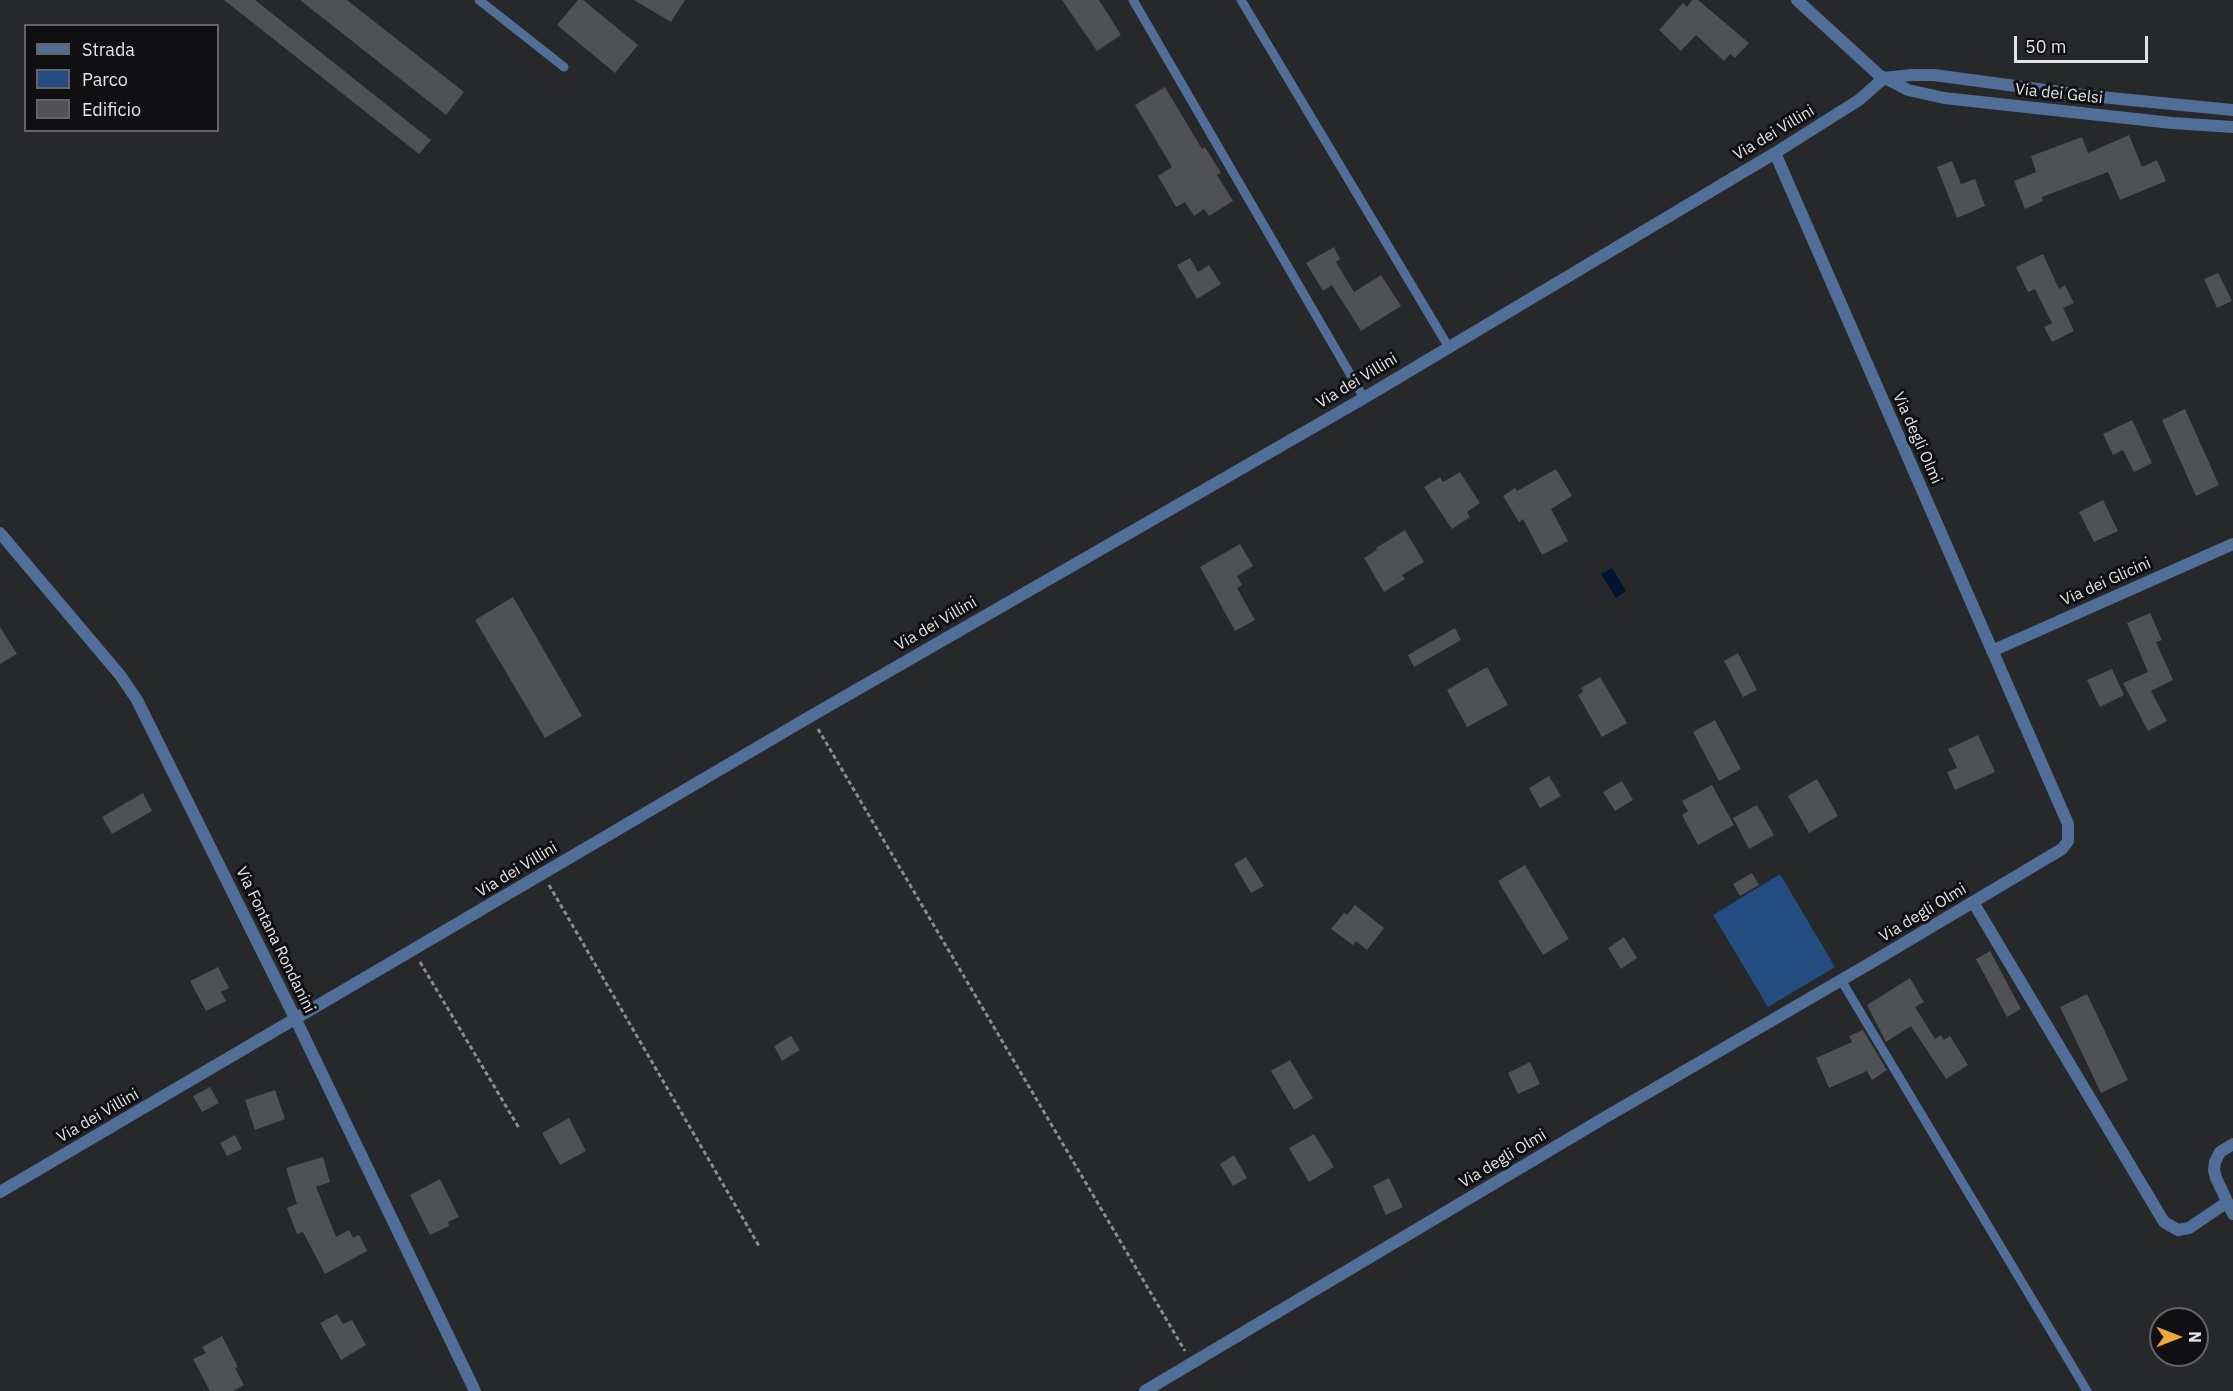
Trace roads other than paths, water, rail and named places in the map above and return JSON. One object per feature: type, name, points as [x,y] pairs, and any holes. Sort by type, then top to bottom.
[{"type":"street","name":"Via dei Gelsi","points":[[1797,0],[1884,78],[1908,90],[1944,98],[2172,123],[2233,127]]},
{"type":"street","points":[[1884,78],[1934,75],[2090,96],[2233,110]]},
{"type":"street","name":"Via dei Villini","points":[[0,1192],[811,716],[1364,398],[1774,153],[1859,100],[1884,78]]},
{"type":"street","name":"Via degli Olmi","points":[[1145,1391],[1604,1118],[1841,981],[2064,847],[2068,841],[2068,824],[1774,153]]},
{"type":"street","name":"Via Fontana Rondanini","points":[[0,533],[128,686],[296,1020],[475,1391]]},
{"type":"street","name":"Via dei Glicini","points":[[1992,651],[2233,544]]},
{"type":"street","points":[[1973,902],[2164,1222],[2178,1230],[2189,1228],[2226,1203]]},
{"type":"street","points":[[2233,1144],[2220,1152],[2215,1162],[2216,1178],[2233,1214]]},
{"type":"lane","points":[[479,0],[564,67]]},
{"type":"lane","points":[[1133,0],[1364,398]]},
{"type":"lane","points":[[1241,0],[1448,346]]},
{"type":"lane","points":[[1841,981],[2086,1391]]}]
